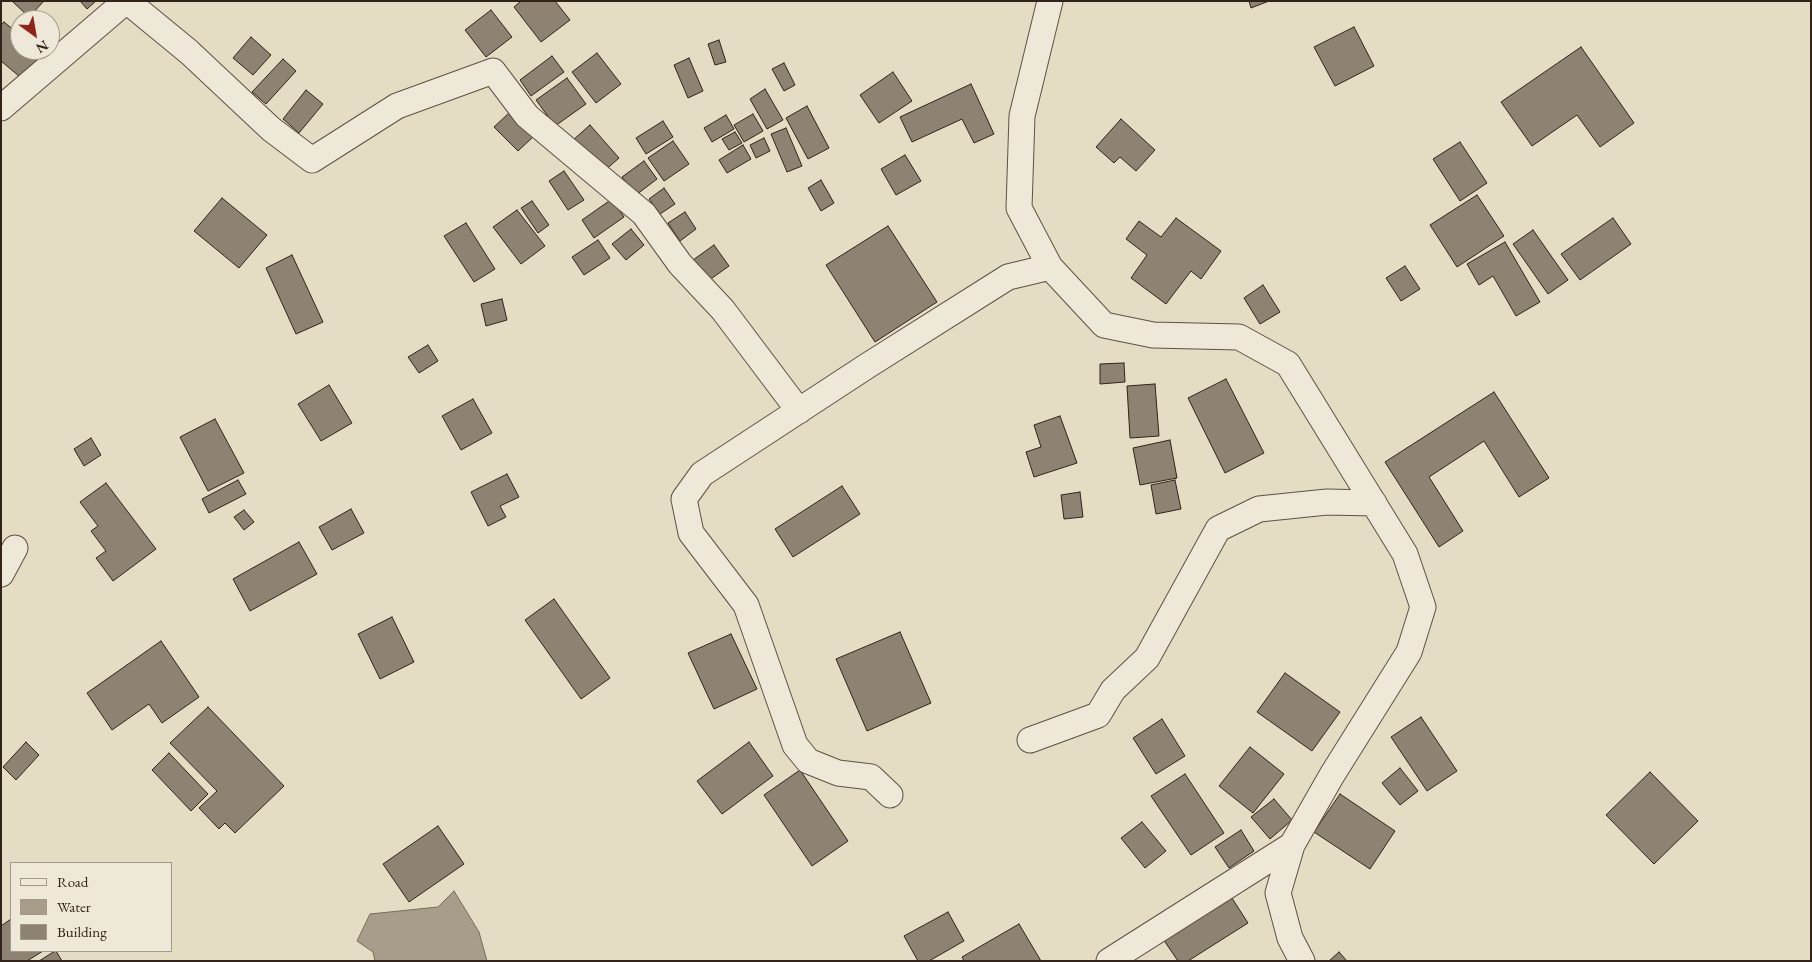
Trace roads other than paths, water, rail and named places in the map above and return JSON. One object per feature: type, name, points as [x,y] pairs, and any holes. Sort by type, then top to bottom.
[{"type":"street","points":[[1,108],[126,1],[189,52],[271,129],[312,160],[397,106],[493,71],[527,116],[644,214],[680,264],[723,310],[799,410]]},
{"type":"street","points":[[1050,1],[1022,116],[1020,208],[1050,267],[1104,325],[1153,335],[1239,337],[1288,364],[1405,554],[1423,607],[1409,652],[1332,775],[1292,846],[1278,892],[1290,938],[1302,961]]},
{"type":"street","points":[[890,795],[871,777],[838,773],[808,761],[795,745],[746,605],[691,533],[684,499],[702,474],[1008,277],[1050,267]]},
{"type":"street","points":[[1030,740],[1098,715],[1113,690],[1147,658],[1218,529],[1259,509],[1327,502],[1374,503]]},
{"type":"street","points":[[1,574],[16,548]]},
{"type":"street","points":[[1109,961],[1292,846]]},
{"type":"water","points":[[454,891],[479,932],[487,961],[375,961],[373,952],[357,941],[370,914],[438,907]]}]
